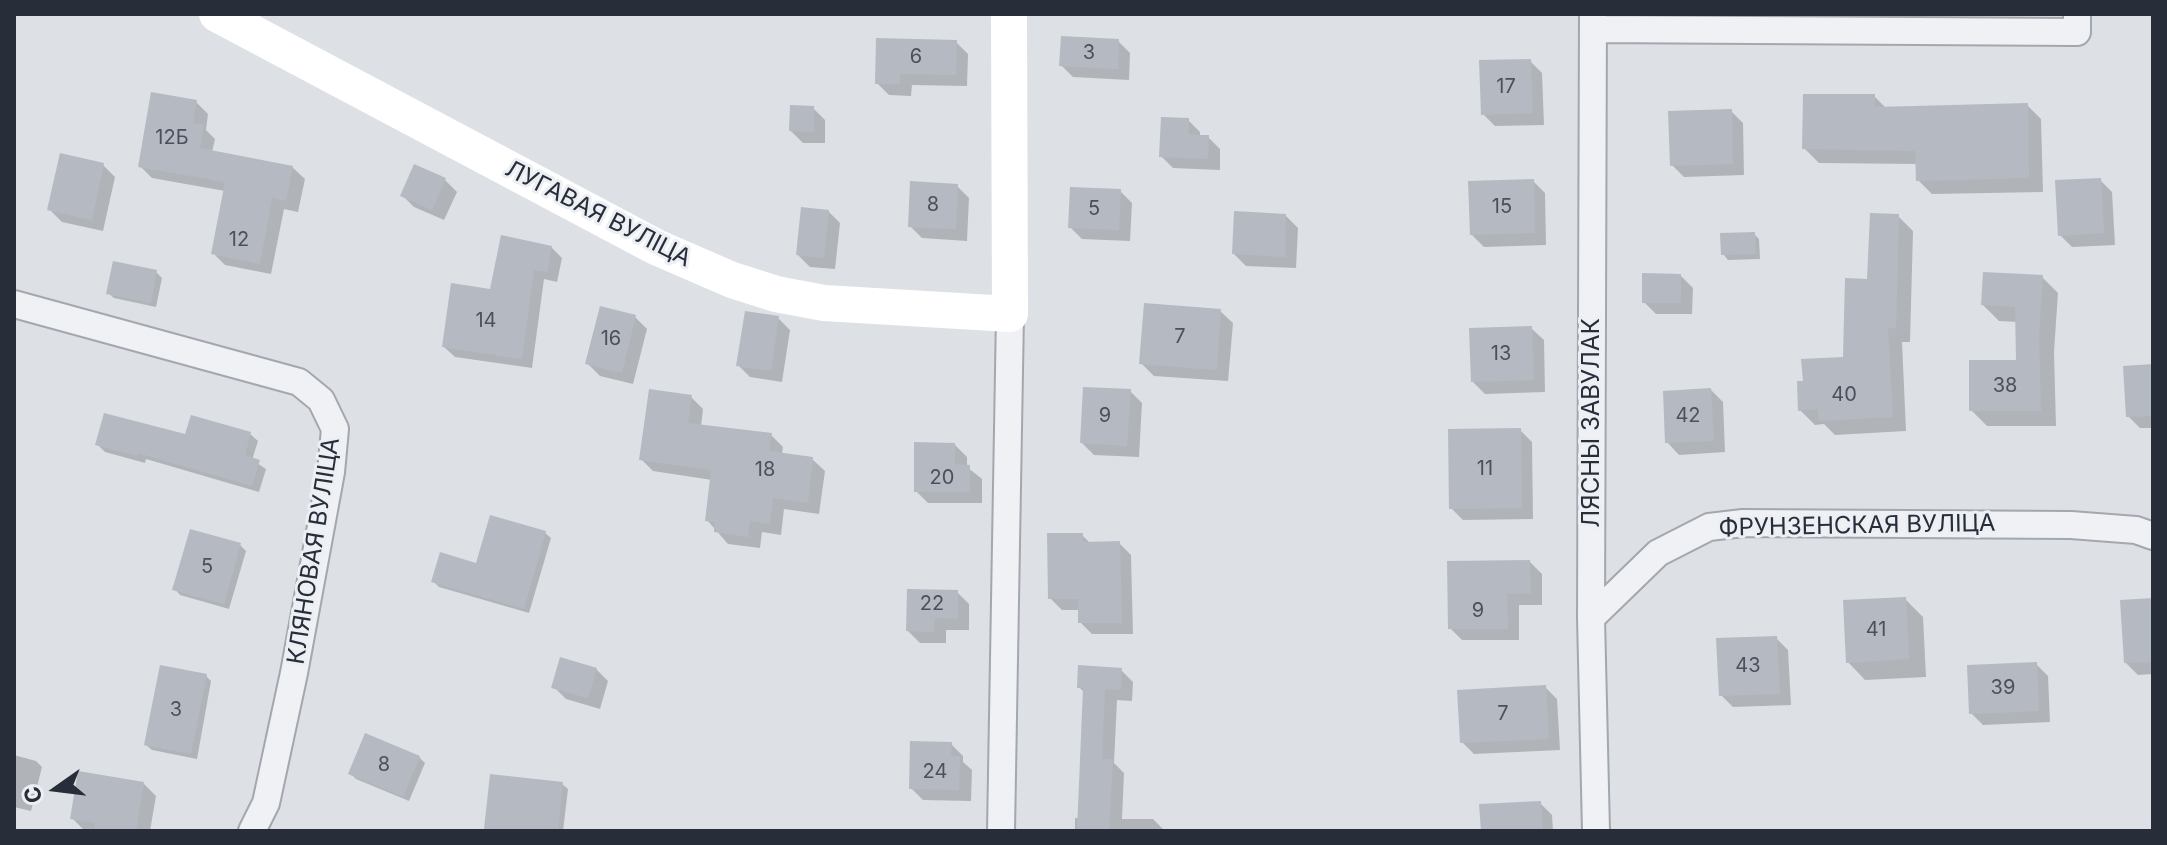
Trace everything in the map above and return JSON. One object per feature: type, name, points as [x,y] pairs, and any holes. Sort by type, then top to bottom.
[{"type":"street","name":"ЛУГАВАЯ ВУЛІЦА","points":[[217,14],[656,247],[732,280],[776,294],[824,303],[1010,314]]},
{"type":"street","points":[[1001,831],[1010,314],[1009,14]]},
{"type":"street","points":[[1593,22],[2077,32],[2077,14]]},
{"type":"street","name":"ЛЯСНЫ ЗАВУЛАК","points":[[1593,22],[1591,618],[1596,831]]},
{"type":"street","name":"КЛЯНОВАЯ ВУЛІЦА","points":[[14,304],[299,382],[321,400],[335,429],[331,472],[294,673],[266,803],[252,831]]},
{"type":"street","name":"ФРУНЗЕНСКАЯ ВУЛІЦА","points":[[1591,618],[1658,553],[1709,527],[1743,523],[2071,525],[2136,530],[2153,536]]},
{"type":"building","points":[[1061,36],[1119,39],[1118,69],[1059,66]]},
{"type":"building","points":[[876,38],[957,40],[956,75],[900,74],[900,84],[875,84]]},
{"type":"building","points":[[1531,59],[1533,113],[1481,115],[1479,60]]},
{"type":"building","points":[[151,92],[197,100],[193,123],[204,125],[200,148],[293,166],[286,201],[272,198],[260,264],[211,254],[225,182],[138,167]]},
{"type":"building","points":[[1803,94],[1875,94],[1875,107],[2028,103],[2029,178],[1916,181],[1915,151],[1802,149]]},
{"type":"building","points":[[790,105],[814,106],[814,132],[789,131]]},
{"type":"building","points":[[1732,109],[1733,164],[1670,166],[1668,111]]},
{"type":"building","points":[[1161,117],[1189,118],[1189,135],[1209,135],[1208,159],[1159,157]]},
{"type":"building","points":[[60,153],[104,163],[92,220],[47,210]]},
{"type":"building","points":[[414,164],[446,178],[432,210],[400,196]]},
{"type":"building","points":[[2101,178],[2104,233],[2058,236],[2055,180]]},
{"type":"building","points":[[1534,179],[1535,233],[1470,235],[1468,181]]},
{"type":"building","points":[[910,181],[958,184],[956,229],[908,227]]},
{"type":"building","points":[[1070,187],[1121,189],[1119,230],[1068,228]]},
{"type":"building","points":[[801,207],[829,210],[824,258],[796,255]]},
{"type":"building","points":[[1234,211],[1286,214],[1285,257],[1232,254]]},
{"type":"building","points":[[1870,213],[1899,214],[1896,328],[1888,328],[1893,417],[1818,421],[1818,409],[1798,411],[1797,381],[1803,381],[1801,359],[1843,357],[1845,278],[1867,279]]},
{"type":"building","points":[[1755,232],[1756,254],[1721,255],[1720,233]]},
{"type":"building","points":[[501,235],[552,246],[547,272],[534,270],[522,359],[442,347],[451,283],[490,289]]},
{"type":"building","points":[[113,261],[157,270],[151,303],[106,294]]},
{"type":"building","points":[[1983,272],[2043,275],[2039,335],[2041,411],[1969,411],[1969,360],[2016,360],[2015,307],[1981,305]]},
{"type":"building","points":[[1642,273],[1681,274],[1681,303],[1642,303]]},
{"type":"building","points":[[1144,303],[1221,309],[1217,370],[1139,364]]},
{"type":"building","points":[[600,306],[636,315],[622,373],[585,364]]},
{"type":"building","points":[[745,311],[779,316],[771,371],[736,366]]},
{"type":"building","points":[[1532,326],[1534,380],[1471,382],[1469,328]]},
{"type":"building","points":[[2153,364],[2153,416],[2126,417],[2123,366]]},
{"type":"building","points":[[1083,387],[1131,389],[1127,446],[1080,443]]},
{"type":"building","points":[[1711,388],[1714,441],[1665,443],[1663,391]]},
{"type":"building","points":[[649,389],[692,395],[688,423],[772,433],[769,451],[813,457],[808,503],[773,498],[770,524],[750,521],[748,537],[714,532],[714,522],[705,521],[711,470],[639,460]]},
{"type":"building","points":[[104,413],[185,434],[191,415],[251,432],[245,455],[260,460],[252,486],[138,453],[138,456],[95,445]]},
{"type":"building","points":[[1521,428],[1522,508],[1449,509],[1448,429]]},
{"type":"building","points":[[914,442],[955,443],[955,464],[970,465],[970,492],[914,492]]},
{"type":"building","points":[[490,515],[546,531],[524,609],[431,582],[440,552],[476,563]]},
{"type":"building","points":[[190,529],[241,543],[224,604],[172,590]]},
{"type":"building","points":[[1047,533],[1083,533],[1083,542],[1120,541],[1122,623],[1078,623],[1078,599],[1048,599]]},
{"type":"building","points":[[1530,560],[1531,593],[1507,594],[1508,629],[1448,629],[1447,561]]},
{"type":"building","points":[[907,589],[958,590],[958,619],[935,618],[934,632],[906,631]]},
{"type":"building","points":[[1906,597],[1909,659],[1846,663],[1843,600]]},
{"type":"building","points":[[2153,598],[2153,662],[2124,663],[2120,600]]},
{"type":"building","points":[[1777,636],[1780,694],[1719,696],[1716,638]]},
{"type":"building","points":[[560,657],[597,668],[588,698],[551,688]]},
{"type":"building","points":[[2037,662],[2039,711],[1969,714],[1967,665]]},
{"type":"building","points":[[160,665],[207,674],[191,754],[144,745]]},
{"type":"building","points":[[1078,665],[1122,668],[1121,690],[1105,689],[1102,759],[1113,759],[1109,831],[1077,831],[1083,688],[1077,688]]},
{"type":"building","points":[[1546,685],[1549,739],[1460,743],[1457,690]]},
{"type":"building","points":[[365,733],[420,756],[403,797],[348,774]]},
{"type":"building","points":[[910,741],[952,742],[951,756],[960,756],[959,790],[909,789]]},
{"type":"building","points":[[78,771],[144,782],[136,831],[94,831],[95,823],[70,819]]},
{"type":"building","points":[[490,774],[563,782],[558,831],[484,829]]},
{"type":"building","points":[[1541,801],[1543,831],[1481,831],[1479,804]]}]
